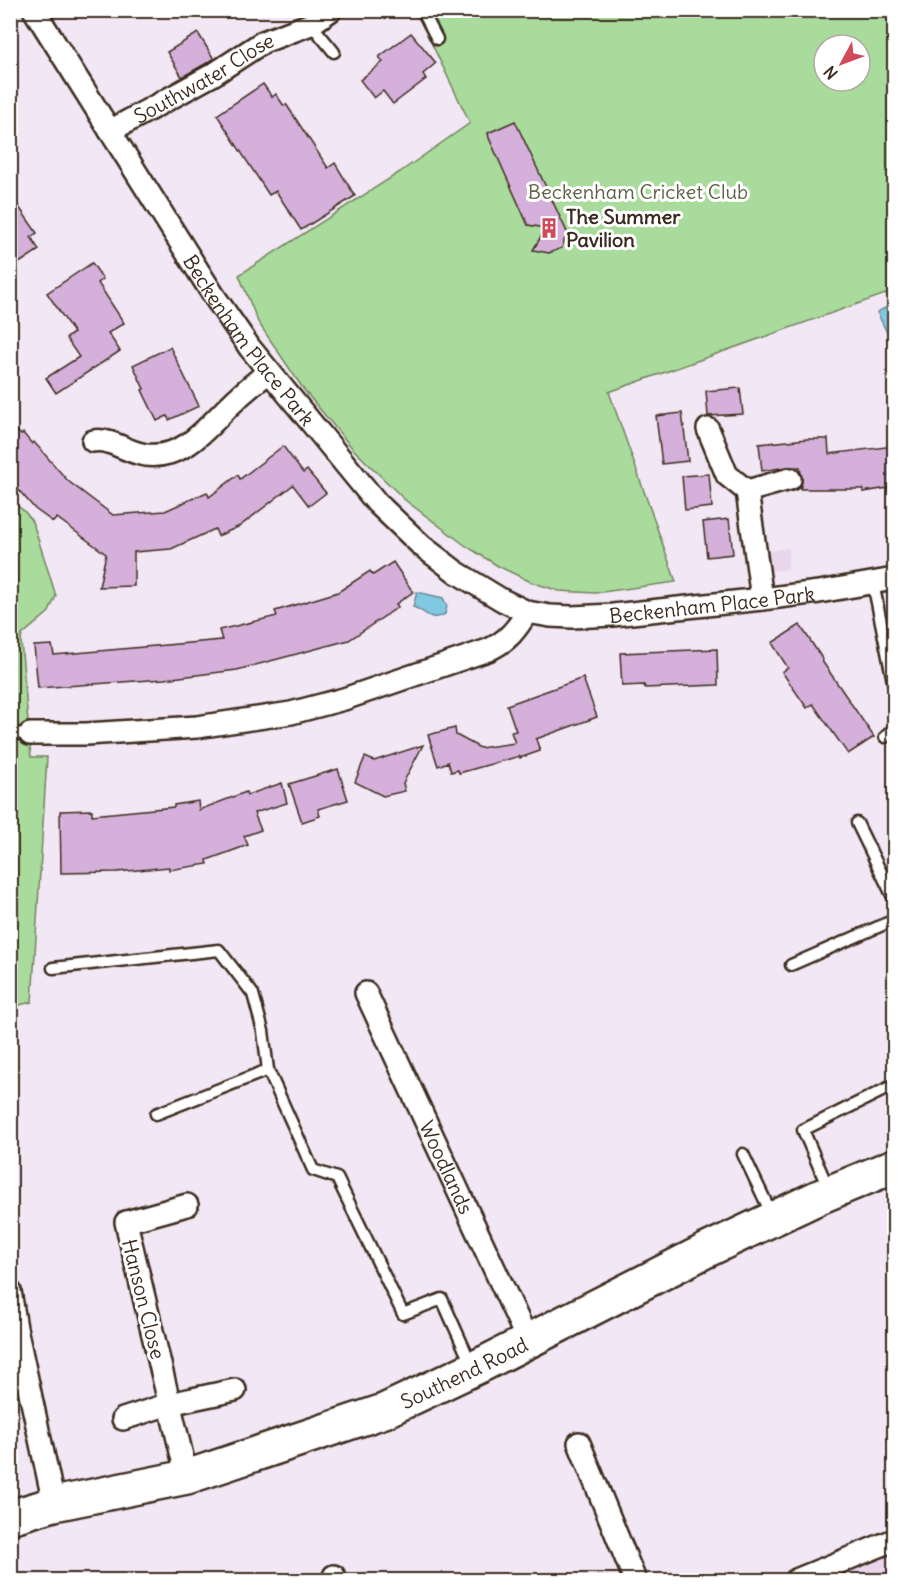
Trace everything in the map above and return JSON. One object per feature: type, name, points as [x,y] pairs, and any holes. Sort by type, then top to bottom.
[{"type":"main road","name":"Southend Road","points":[[10,1517],[54,1504],[187,1477],[384,1411],[474,1369],[705,1251],[830,1193],[894,1167]]},
{"type":"street","name":"Beckenham Place Park","points":[[34,10],[226,313],[269,372],[363,488],[406,532],[456,572],[502,600],[527,612],[550,616],[596,617],[762,599],[894,579]]},
{"type":"street","name":"Southwater Close","points":[[110,131],[214,74],[263,42],[310,24],[331,10]]},
{"type":"street","points":[[93,441],[105,439],[129,451],[146,455],[164,454],[183,448],[200,437],[226,409],[269,372]]},
{"type":"street","points":[[708,429],[727,475],[747,491],[762,599]]},
{"type":"street","points":[[747,491],[790,479]]},
{"type":"street","points":[[20,733],[86,734],[197,727],[291,713],[344,699],[488,650],[513,634],[527,612]]},
{"type":"street","name":"Woodlands","points":[[366,993],[528,1341]]},
{"type":"street","name":"Hanson Close","points":[[187,1205],[126,1222],[187,1477]]},
{"type":"street","points":[[10,1291],[54,1504]]},
{"type":"street","points":[[123,1419],[170,1404],[235,1390]]},
{"type":"street","points":[[579,1443],[635,1581]]},
{"type":"street","points":[[796,1581],[894,1540]]},
{"type":"lane","points":[[422,10],[437,39]]},
{"type":"lane","points":[[310,24],[334,52]]},
{"type":"lane","points":[[873,583],[894,686]]},
{"type":"lane","points":[[885,737],[894,729]]},
{"type":"lane","points":[[857,823],[894,899]]},
{"type":"lane","points":[[791,965],[894,920]]},
{"type":"lane","points":[[53,968],[219,950],[254,994],[263,1031],[268,1070],[313,1170],[337,1178],[403,1314],[442,1299],[474,1369]]},
{"type":"lane","points":[[156,1113],[268,1070]]},
{"type":"lane","points":[[830,1193],[803,1130],[894,1085]]},
{"type":"lane","points":[[743,1154],[774,1218]]},
{"type":"shaded area","points":[[789,548],[788,569],[771,571],[769,551]]},
{"type":"shaded area","points":[[894,1554],[894,1580],[829,1580]]},
{"type":"green space","name":"Beckenham Cricket Club","points":[[416,11],[894,11],[894,291],[609,392],[676,582],[595,593],[559,591],[531,582],[498,566],[466,546],[405,500],[353,449],[304,390],[258,322],[239,275],[400,172],[470,123]]},
{"type":"green space","points":[[10,503],[22,509],[34,526],[56,596],[49,612],[22,635],[21,641],[31,757],[47,757],[32,1002],[11,1007]]},
{"type":"water","points":[[891,305],[894,311],[894,341],[892,343],[877,312]]},
{"type":"water","points":[[417,592],[443,598],[447,606],[445,614],[432,617],[413,607]]},
{"type":"building","points":[[198,33],[214,59],[182,77],[167,52]]},
{"type":"building","points":[[411,33],[436,63],[423,74],[426,79],[393,104],[383,91],[374,98],[360,80],[383,62],[379,57]]},
{"type":"building","points":[[263,84],[272,97],[276,94],[284,106],[286,104],[328,168],[335,163],[355,196],[301,230],[276,191],[269,195],[217,115]]},
{"type":"building","points":[[515,121],[567,232],[562,248],[549,253],[533,250],[546,228],[528,225],[489,138],[488,133]]},
{"type":"building","points":[[10,194],[37,233],[31,237],[39,250],[10,269]]},
{"type":"building","points":[[92,263],[103,279],[98,283],[124,323],[108,333],[120,351],[56,393],[46,378],[79,357],[66,338],[74,333],[47,293]]},
{"type":"building","points":[[170,347],[199,406],[169,420],[167,416],[157,421],[133,365]]},
{"type":"building","points":[[740,388],[743,414],[708,416],[706,391]]},
{"type":"building","points":[[682,413],[688,461],[662,464],[656,416]]},
{"type":"building","points":[[10,424],[21,435],[23,433],[32,444],[34,442],[68,481],[113,515],[165,511],[207,492],[209,497],[238,475],[240,479],[283,446],[303,473],[307,470],[326,493],[309,506],[293,485],[240,526],[218,536],[215,529],[171,549],[134,552],[134,586],[99,587],[106,554],[57,518],[53,522],[35,509],[10,480]]},
{"type":"building","points":[[828,439],[829,454],[894,446],[894,487],[863,492],[863,489],[800,489],[802,482],[800,467],[762,471],[759,444]]},
{"type":"building","points":[[709,474],[712,507],[685,510],[682,476]]},
{"type":"building","points":[[729,519],[733,554],[707,557],[703,522]]},
{"type":"building","points":[[393,562],[413,592],[396,604],[398,607],[349,640],[237,670],[164,679],[38,688],[34,646],[52,645],[54,655],[222,640],[219,630],[277,616],[275,611],[338,592],[370,571],[373,575]]},
{"type":"building","points":[[800,625],[874,737],[848,754],[813,704],[807,708],[782,672],[788,668],[772,643]]},
{"type":"building","points":[[717,649],[718,685],[645,688],[644,685],[622,686],[620,653]]},
{"type":"building","points":[[583,678],[597,717],[536,739],[540,751],[520,758],[520,756],[459,773],[458,770],[451,772],[448,762],[438,766],[428,735],[455,728],[456,735],[480,748],[515,743],[511,732],[516,731],[507,705]]},
{"type":"building","points":[[423,745],[403,783],[405,791],[383,796],[355,782],[365,757],[374,761]]},
{"type":"building","points":[[338,769],[348,800],[318,809],[320,816],[302,822],[289,784]]},
{"type":"building","points":[[282,783],[287,803],[254,813],[261,830],[244,836],[248,845],[207,860],[208,864],[169,870],[169,867],[117,872],[61,873],[60,811],[92,810],[92,815],[174,807],[174,805],[198,801],[199,810],[246,792],[247,795]]},
{"type":"place","name":"The Summer Pavilion","points":[[549,228]]}]
